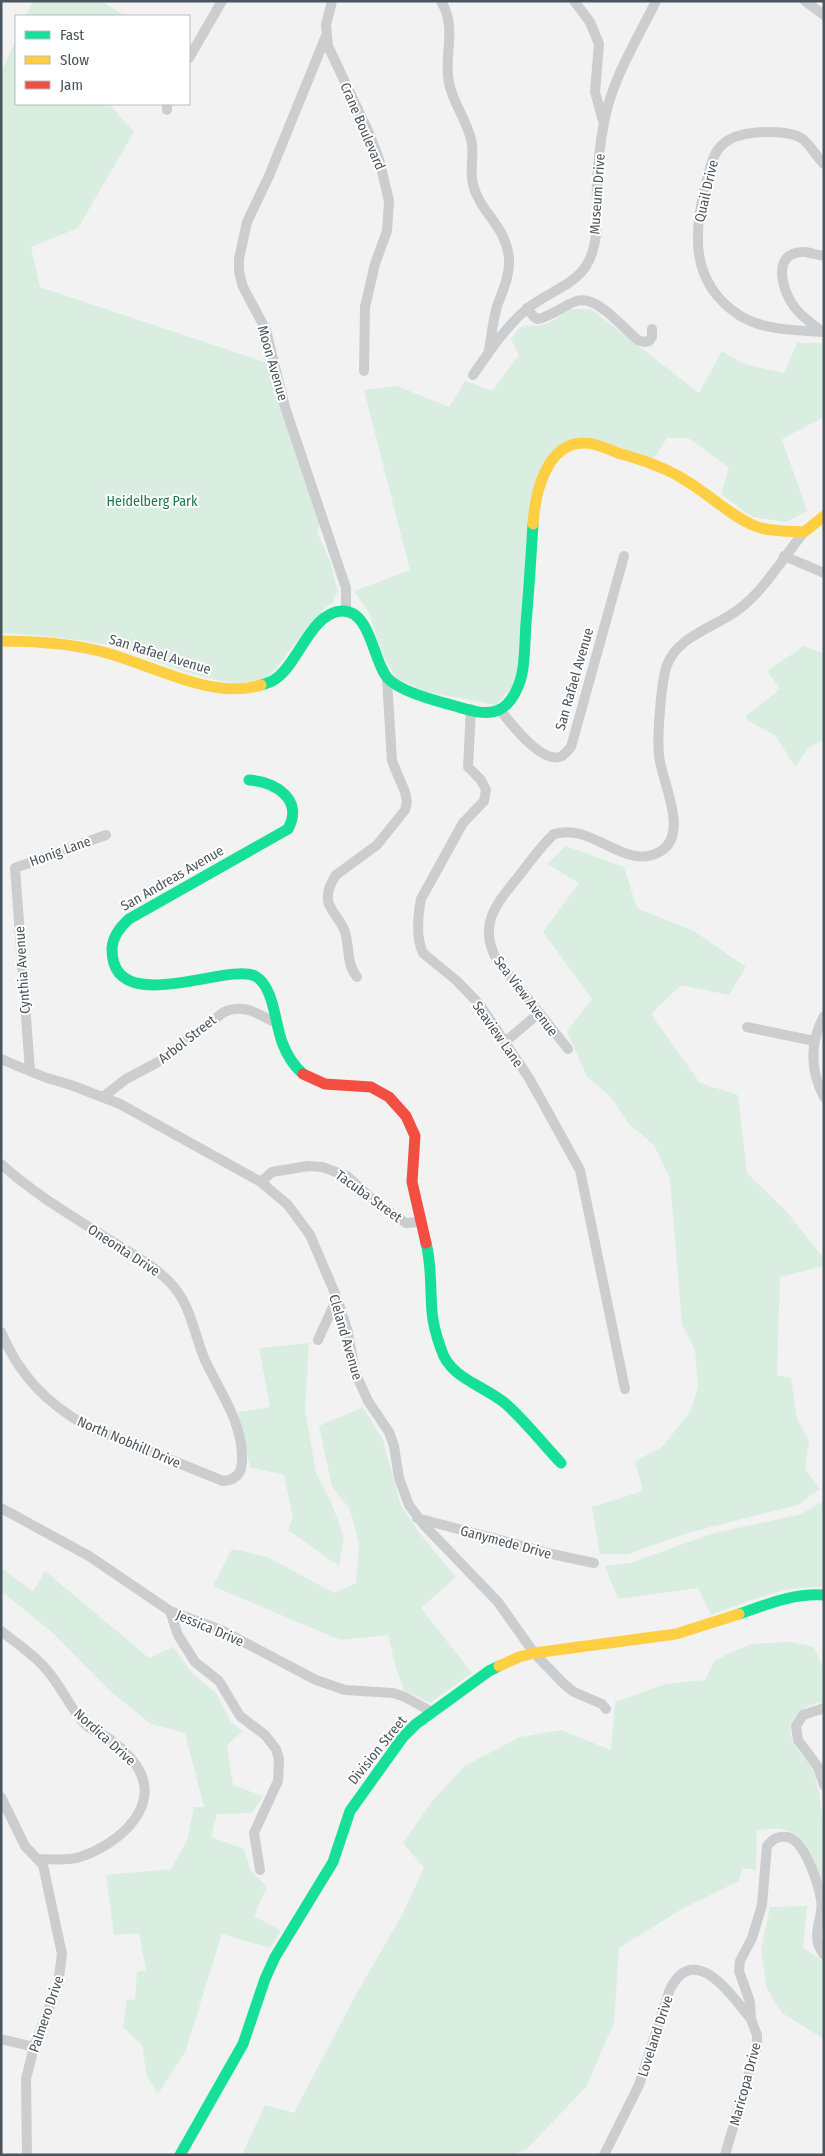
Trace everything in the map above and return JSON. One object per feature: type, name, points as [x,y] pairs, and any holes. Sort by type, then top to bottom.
[{"type":"street","points":[[190,56],[222,1]]},
{"type":"street","name":"Crane Boulevard","points":[[332,1],[326,25],[326,36],[330,52],[369,133],[379,159],[389,201],[387,230],[370,279],[365,307],[364,371]]},
{"type":"street","points":[[441,1],[450,25],[449,81],[452,95],[468,128],[472,141],[473,186],[504,237],[509,259],[508,273],[492,325],[489,352]]},
{"type":"street","points":[[574,1],[590,22],[599,44],[595,92],[604,122]]},
{"type":"street","name":"Museum Drive","points":[[473,375],[512,323],[527,308],[579,274],[591,255],[597,227],[598,182],[604,122],[615,86],[656,1]]},
{"type":"street","points":[[805,1],[824,15]]},
{"type":"street","name":"Moon Avenue","points":[[326,36],[269,176],[248,222],[239,266],[242,283],[266,330],[286,407],[346,588],[346,611]]},
{"type":"street","name":"Quail Drive","points":[[824,164],[803,139],[793,135],[773,132],[742,134],[731,138],[716,152],[712,162],[698,214],[697,241],[699,256],[710,284],[719,298],[735,312],[753,322],[767,326],[824,332]]},
{"type":"street","points":[[824,256],[804,252],[796,254],[785,262],[781,276],[788,297],[796,309],[824,332]]},
{"type":"street","points":[[527,308],[538,319],[576,301],[584,300],[601,307],[638,340],[649,341],[652,337],[652,329]]},
{"type":"street","points":[[387,679],[402,688],[487,712],[499,709],[509,701],[518,686],[524,669],[534,513],[545,473],[555,455],[568,445],[586,443],[639,459],[684,478],[737,516],[756,526],[772,530],[804,532],[824,516]]},
{"type":"street","name":"Sea View Avenue","points":[[568,1049],[538,1014],[492,950],[488,937],[491,914],[499,900],[554,834],[573,831],[629,855],[642,858],[652,856],[664,850],[674,832],[674,816],[659,754],[666,667],[685,641],[744,606],[804,532]]},
{"type":"street","name":"San Rafael Avenue","points":[[499,709],[535,748],[550,757],[562,756],[571,747],[624,556]]},
{"type":"street","points":[[784,556],[824,573]]},
{"type":"street","name":"San Rafael Avenue","points":[[1,641],[37,641],[101,651],[201,684],[237,688],[257,687],[275,680],[292,661],[322,619],[338,611],[346,611]]},
{"type":"street","points":[[346,611],[361,620],[387,679],[392,760],[407,802],[405,810],[378,845],[336,875],[329,891],[328,901],[346,934],[347,955],[352,970],[357,977]]},
{"type":"street","name":"Seaview Lane","points":[[471,709],[468,767],[481,780],[486,790],[484,801],[463,823],[421,899],[419,912],[420,947],[423,953],[458,981],[505,1042],[529,1078],[580,1170],[625,1389]]},
{"type":"street","name":"San Andreas Avenue","points":[[249,780],[258,780],[288,797],[295,810],[293,823],[288,828],[129,919],[116,932],[112,950],[117,968],[130,980],[138,984],[147,985],[241,974],[255,976],[262,980],[271,994],[276,1023],[287,1055],[302,1073],[324,1084],[371,1087],[389,1097],[406,1116],[415,1136],[412,1182],[432,1270],[432,1314],[441,1351],[449,1365],[467,1382],[496,1396],[508,1406],[561,1462]]},
{"type":"street","name":"Honig Lane","points":[[14,868],[106,835]]},
{"type":"street","name":"Cynthia Avenue","points":[[14,868],[30,1071]]},
{"type":"street","name":"Arbol Street","points":[[103,1097],[126,1079],[160,1061],[224,1012],[232,1008],[250,1009],[276,1023]]},
{"type":"street","points":[[505,1042],[538,1014]]},
{"type":"street","points":[[824,1016],[814,1041],[813,1069],[824,1097]]},
{"type":"street","points":[[747,1027],[814,1041]]},
{"type":"street","name":"Cleland Avenue","points":[[1,1059],[103,1097],[261,1182],[282,1199],[300,1219],[310,1235],[337,1298],[348,1332],[355,1372],[368,1401],[389,1432],[404,1493],[418,1518],[498,1602],[534,1652],[574,1692],[602,1704],[606,1709]]},
{"type":"street","name":"Oneonta Drive","points":[[1,1164],[42,1198],[149,1265],[174,1288],[193,1320],[205,1359],[233,1416],[239,1434],[242,1468],[235,1478]]},
{"type":"street","name":"Tacuba Street","points":[[261,1182],[272,1172],[308,1166],[322,1167],[347,1176],[374,1202],[406,1223],[422,1222]]},
{"type":"street","points":[[318,1340],[337,1298]]},
{"type":"street","name":"North Nobhill Drive","points":[[1,1332],[23,1374],[41,1394],[66,1415],[86,1426],[223,1481],[235,1478]]},
{"type":"street","name":"Jessica Drive","points":[[1,1508],[89,1556],[170,1611],[221,1630],[328,1686],[362,1693],[393,1693],[405,1697],[432,1712]]},
{"type":"street","name":"Ganymede Drive","points":[[418,1518],[556,1555],[594,1563]]},
{"type":"street","name":"Division Street","points":[[180,2155],[243,2044],[265,1979],[276,1957],[333,1862],[350,1811],[403,1737],[432,1712],[504,1662],[534,1652],[567,1650],[676,1634],[787,1597],[806,1594],[824,1595]]},
{"type":"street","points":[[170,1611],[178,1636],[195,1662],[218,1681],[240,1716],[265,1735],[276,1749],[279,1765],[278,1781],[254,1833],[260,1870]]},
{"type":"street","name":"Nordica Drive","points":[[1,1631],[46,1668],[72,1708],[87,1726],[112,1740],[134,1763],[142,1777],[144,1786],[140,1809],[128,1829],[119,1837],[91,1853],[79,1857],[67,1860],[38,1859]]},
{"type":"street","points":[[824,1708],[802,1715],[796,1726],[798,1740],[818,1767],[824,1785]]},
{"type":"street","name":"Palmero Drive","points":[[1,1797],[25,1846],[43,1865],[62,1954],[58,1985],[34,2047],[26,2079],[27,2155]]},
{"type":"street","name":"Maricopa Drive","points":[[725,2155],[757,2046],[757,2035],[751,2019],[750,2002],[739,1971],[740,1961],[752,1938],[762,1905],[767,1846],[772,1840],[780,1836],[792,1838],[804,1850],[823,1900],[817,1944],[824,1955]]},
{"type":"street","name":"Loveland Drive","points":[[604,2155],[639,2085],[670,1989],[678,1977],[694,1970],[711,1974],[751,2019]]},
{"type":"street","points":[[1,2039],[34,2047]]},
{"type":"green space","points":[[33,1],[101,1],[123,15],[26,15]]},
{"type":"green space","name":"Heidelberg Park","points":[[15,41],[15,105],[110,105],[134,132],[78,228],[31,247],[40,287],[270,364],[282,413],[320,525],[317,532],[330,561],[338,592],[334,597],[334,601],[311,624],[276,668],[265,677],[249,682],[229,682],[186,672],[104,644],[1,633],[1,73]]},
{"type":"green space","points":[[569,309],[591,309],[699,393],[722,351],[744,364],[784,373],[797,343],[824,343],[824,417],[782,439],[807,511],[786,522],[752,517],[721,494],[729,467],[688,438],[667,438],[653,460],[579,438],[540,472],[516,682],[496,705],[427,692],[396,678],[384,657],[368,611],[354,591],[410,570],[364,390],[397,386],[449,407],[465,381],[492,391],[519,355],[511,339],[516,332],[523,326],[548,323]]},
{"type":"green space","points":[[804,646],[824,654],[824,740],[809,747],[795,767],[776,736],[748,721],[746,716],[780,689],[767,671]]},
{"type":"green space","points":[[566,846],[624,867],[637,908],[694,931],[746,967],[729,995],[681,985],[651,1014],[700,1083],[738,1095],[747,1173],[787,1212],[824,1259],[824,1266],[780,1277],[777,1375],[791,1378],[797,1419],[809,1441],[805,1469],[820,1489],[798,1505],[691,1532],[628,1554],[600,1554],[592,1507],[643,1491],[635,1461],[662,1447],[690,1412],[698,1387],[695,1350],[682,1324],[670,1179],[654,1145],[629,1124],[610,1096],[587,1077],[567,1031],[592,999],[543,932],[579,883],[547,864]]},
{"type":"green space","points":[[309,1343],[305,1409],[316,1473],[331,1502],[344,1537],[339,1566],[288,1530],[293,1518],[284,1475],[250,1467],[238,1412],[270,1407],[259,1348]]},
{"type":"green space","points":[[363,1407],[383,1440],[401,1506],[421,1535],[456,1577],[421,1608],[472,1673],[430,1703],[404,1690],[396,1668],[388,1635],[340,1640],[213,1586],[232,1549],[268,1557],[334,1593],[356,1583],[359,1544],[350,1509],[332,1487],[319,1426]]},
{"type":"green space","points":[[824,1501],[824,1587],[809,1587],[781,1592],[711,1615],[698,1588],[618,1599],[605,1566],[630,1563],[711,1534],[801,1514]]},
{"type":"green space","points":[[1,1568],[33,1591],[45,1571],[149,1658],[173,1647],[193,1674],[216,1693],[231,1722],[243,1731],[227,1745],[233,1785],[263,1796],[252,1813],[217,1814],[211,1837],[244,1849],[251,1871],[267,1887],[254,1916],[281,1931],[270,1948],[222,1934],[185,2052],[158,2094],[147,2077],[142,2045],[123,2027],[127,1999],[135,2000],[137,1972],[146,1970],[139,1933],[114,1935],[106,1875],[171,1869],[187,1841],[194,1807],[204,1807],[185,1733],[151,1724],[109,1690],[53,1633],[1,1591]]},
{"type":"green space","points":[[791,1642],[814,1647],[824,1670],[824,1703],[814,1704],[799,1712],[791,1725],[791,1733],[795,1746],[811,1766],[818,1786],[823,1831],[824,1890],[810,1852],[798,1837],[791,1832],[781,1829],[757,1830],[756,1870],[742,1868],[739,1881],[682,1909],[619,1948],[614,2023],[586,2087],[527,2149],[513,2155],[242,2155],[265,2105],[294,2113],[354,1998],[401,1917],[424,1868],[403,1843],[433,1800],[466,1765],[520,1737],[561,1730],[611,1750],[615,1702],[666,1684],[705,1680],[715,1660],[751,1644]]},
{"type":"green space","points":[[807,1906],[803,1948],[824,1962],[824,2039],[782,2013],[767,1989],[761,1950],[770,1907]]},
{"type":"traffic: fast","points":[[261,685],[274,680],[286,670],[322,619],[331,613],[342,611],[351,613],[359,618],[370,637],[386,676],[391,681],[408,691],[471,711],[494,712],[499,710],[512,698],[522,674],[533,524]]},
{"type":"traffic: fast","points":[[249,780],[269,784],[285,794],[290,801],[292,809],[292,819],[288,829],[129,919],[118,932],[112,948],[117,969],[130,981],[149,985],[172,984],[240,974],[255,976],[261,981],[270,997],[286,1051],[293,1063],[303,1074]]},
{"type":"traffic: fast","points":[[426,1243],[430,1269],[433,1321],[445,1359],[460,1375],[506,1404],[561,1463]]},
{"type":"traffic: fast","points":[[739,1614],[791,1597],[824,1595]]},
{"type":"traffic: fast","points":[[180,2155],[243,2044],[265,1979],[275,1957],[333,1862],[350,1811],[403,1737],[416,1724],[489,1671],[499,1666]]},
{"type":"traffic: slow","points":[[533,524],[540,485],[552,460],[561,451],[572,445],[585,443],[603,447],[670,472],[694,486],[736,516],[761,528],[804,532],[824,516]]},
{"type":"traffic: slow","points":[[1,641],[26,641],[87,648],[118,656],[179,678],[221,688],[242,689],[261,685]]},
{"type":"traffic: slow","points":[[499,1666],[534,1653],[676,1634],[739,1614]]},
{"type":"traffic: jam","points":[[303,1074],[325,1084],[371,1087],[389,1097],[406,1116],[415,1136],[412,1182],[426,1243]]}]
